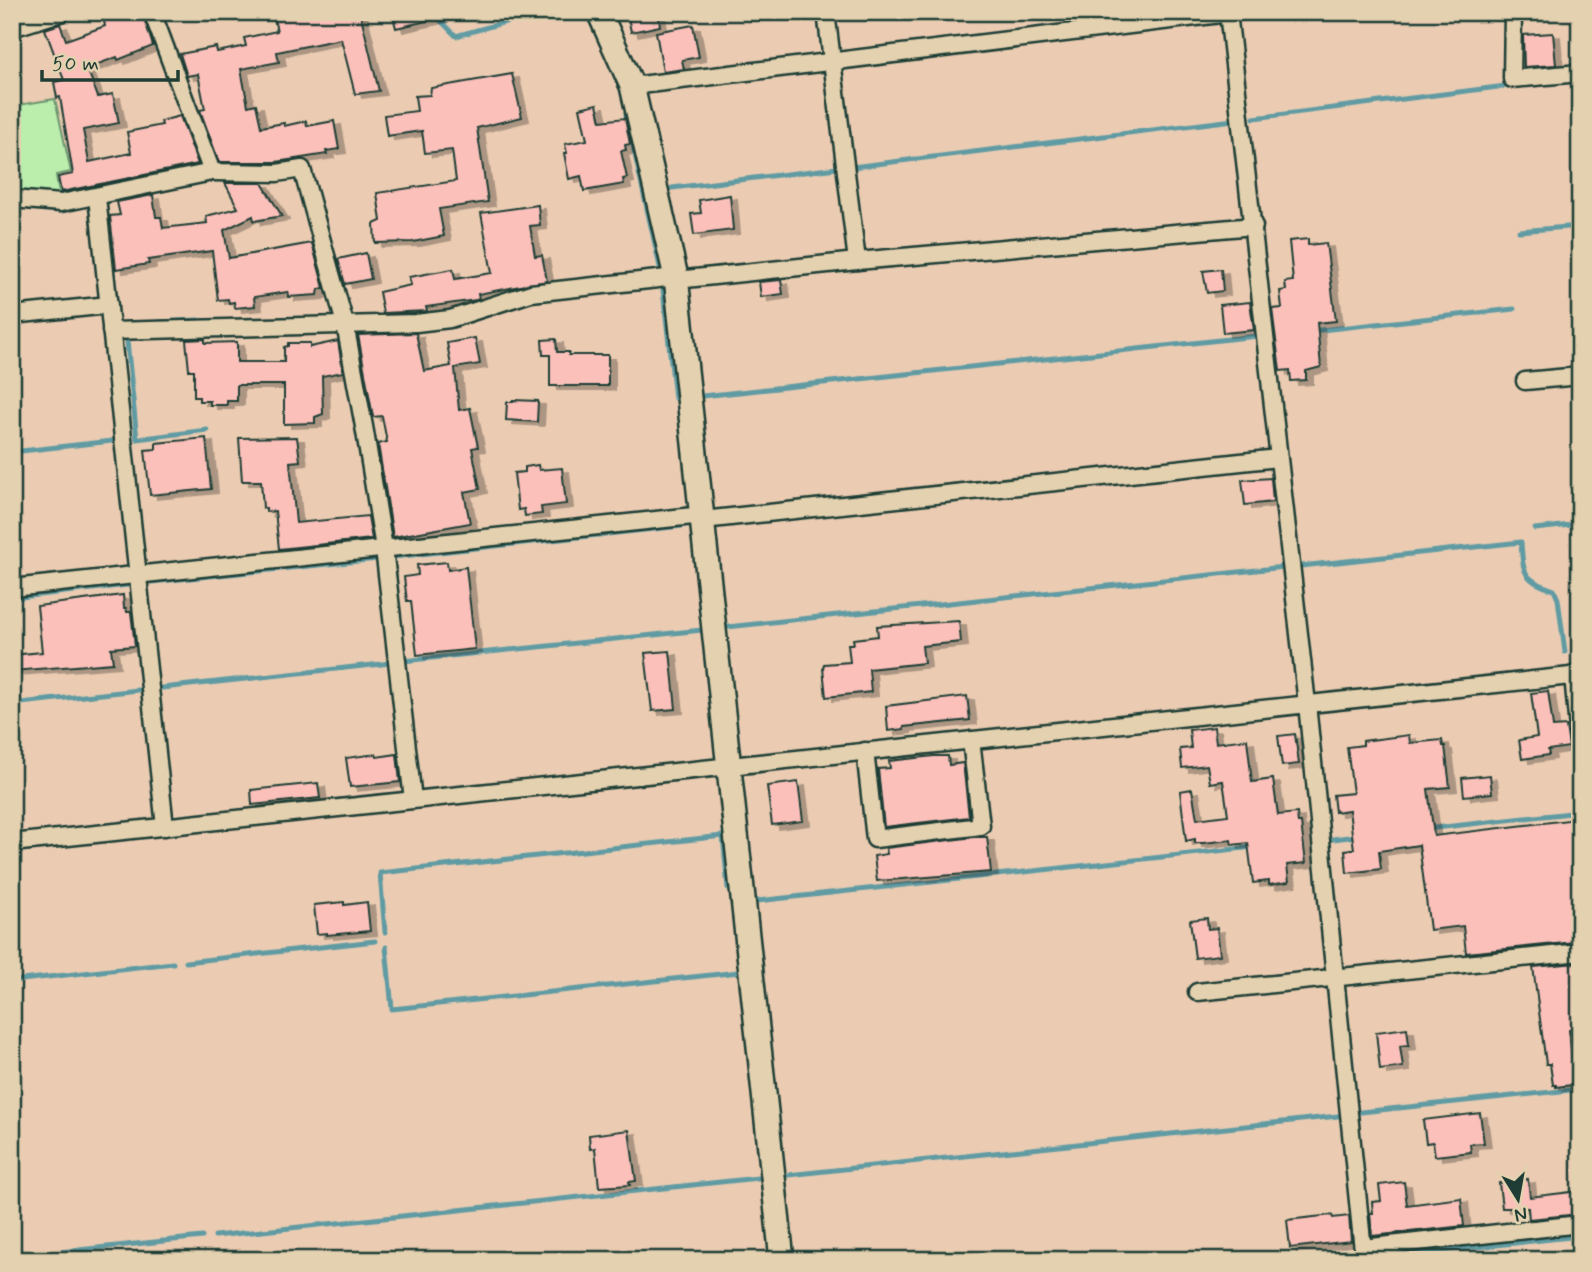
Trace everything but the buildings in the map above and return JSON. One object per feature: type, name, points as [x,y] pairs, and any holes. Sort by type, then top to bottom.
[{"type":"street","points":[[12,28],[63,12]]},
{"type":"street","points":[[152,12],[212,172]]},
{"type":"street","points":[[598,12],[632,86],[676,278],[782,1260]]},
{"type":"street","points":[[826,12],[857,261]]},
{"type":"street","points":[[1513,12],[1512,79],[1580,73]]},
{"type":"street","points":[[632,86],[1231,13],[1307,704],[1363,1254],[1580,1224]]},
{"type":"street","points":[[12,199],[61,203],[212,172],[277,173],[302,169],[345,324],[384,548],[413,800]]},
{"type":"street","points":[[97,197],[164,827]]},
{"type":"street","points":[[111,331],[416,323],[450,319],[531,293],[1254,226]]},
{"type":"street","points":[[12,315],[108,305]]},
{"type":"street","points":[[1525,381],[1580,376]]},
{"type":"street","points":[[12,588],[1278,458]]},
{"type":"street","points":[[12,843],[1576,675],[1580,751]]},
{"type":"street","points":[[865,751],[874,839],[981,827],[971,740]]},
{"type":"street","points":[[1197,992],[1580,952]]},
{"type":"green space","points":[[55,99],[71,172],[56,175],[60,199],[12,194],[12,106]]},
{"type":"waterway","points":[[436,12],[438,18],[456,36],[541,12]]},
{"type":"waterway","points":[[586,12],[601,43]]},
{"type":"waterway","points":[[818,12],[823,53]]},
{"type":"waterway","points":[[1254,118],[1506,86],[1506,77]]},
{"type":"waterway","points":[[626,114],[660,267]]},
{"type":"waterway","points":[[852,167],[1234,120]]},
{"type":"waterway","points":[[672,188],[837,168],[836,152]]},
{"type":"waterway","points":[[42,209],[60,211]]},
{"type":"waterway","points":[[1519,231],[1580,226]]},
{"type":"waterway","points":[[663,290],[675,398]]},
{"type":"waterway","points":[[1312,331],[1514,309]]},
{"type":"waterway","points":[[159,322],[198,320]]},
{"type":"waterway","points":[[702,396],[1257,336]]},
{"type":"waterway","points":[[127,341],[137,439],[207,430]]},
{"type":"waterway","points":[[12,452],[112,441]]},
{"type":"waterway","points":[[1535,529],[1580,524]]},
{"type":"waterway","points":[[393,557],[682,526]]},
{"type":"waterway","points":[[1301,566],[1521,542],[1524,568],[1530,579],[1554,590],[1558,599],[1565,652]]},
{"type":"waterway","points":[[151,582],[378,559]]},
{"type":"waterway","points":[[727,627],[1284,567]]},
{"type":"waterway","points":[[12,598],[128,585]]},
{"type":"waterway","points":[[403,661],[702,630]]},
{"type":"waterway","points":[[162,688],[391,663]]},
{"type":"waterway","points":[[12,704],[138,690]]},
{"type":"waterway","points":[[1574,752],[1580,811]]},
{"type":"waterway","points":[[1426,829],[1580,812]]},
{"type":"waterway","points":[[385,932],[380,873],[723,836],[728,888]]},
{"type":"waterway","points":[[1333,839],[1357,836]]},
{"type":"waterway","points":[[757,901],[1254,847]]},
{"type":"waterway","points":[[186,962],[375,941]]},
{"type":"waterway","points":[[386,947],[392,1009],[739,972]]},
{"type":"waterway","points":[[12,981],[173,963]]},
{"type":"waterway","points":[[1361,1112],[1580,1089]]},
{"type":"waterway","points":[[788,1175],[1338,1116]]},
{"type":"waterway","points":[[215,1236],[758,1178]]},
{"type":"waterway","points":[[1374,1258],[1580,1236]]},
{"type":"waterway","points":[[12,1257],[202,1237]]}]
